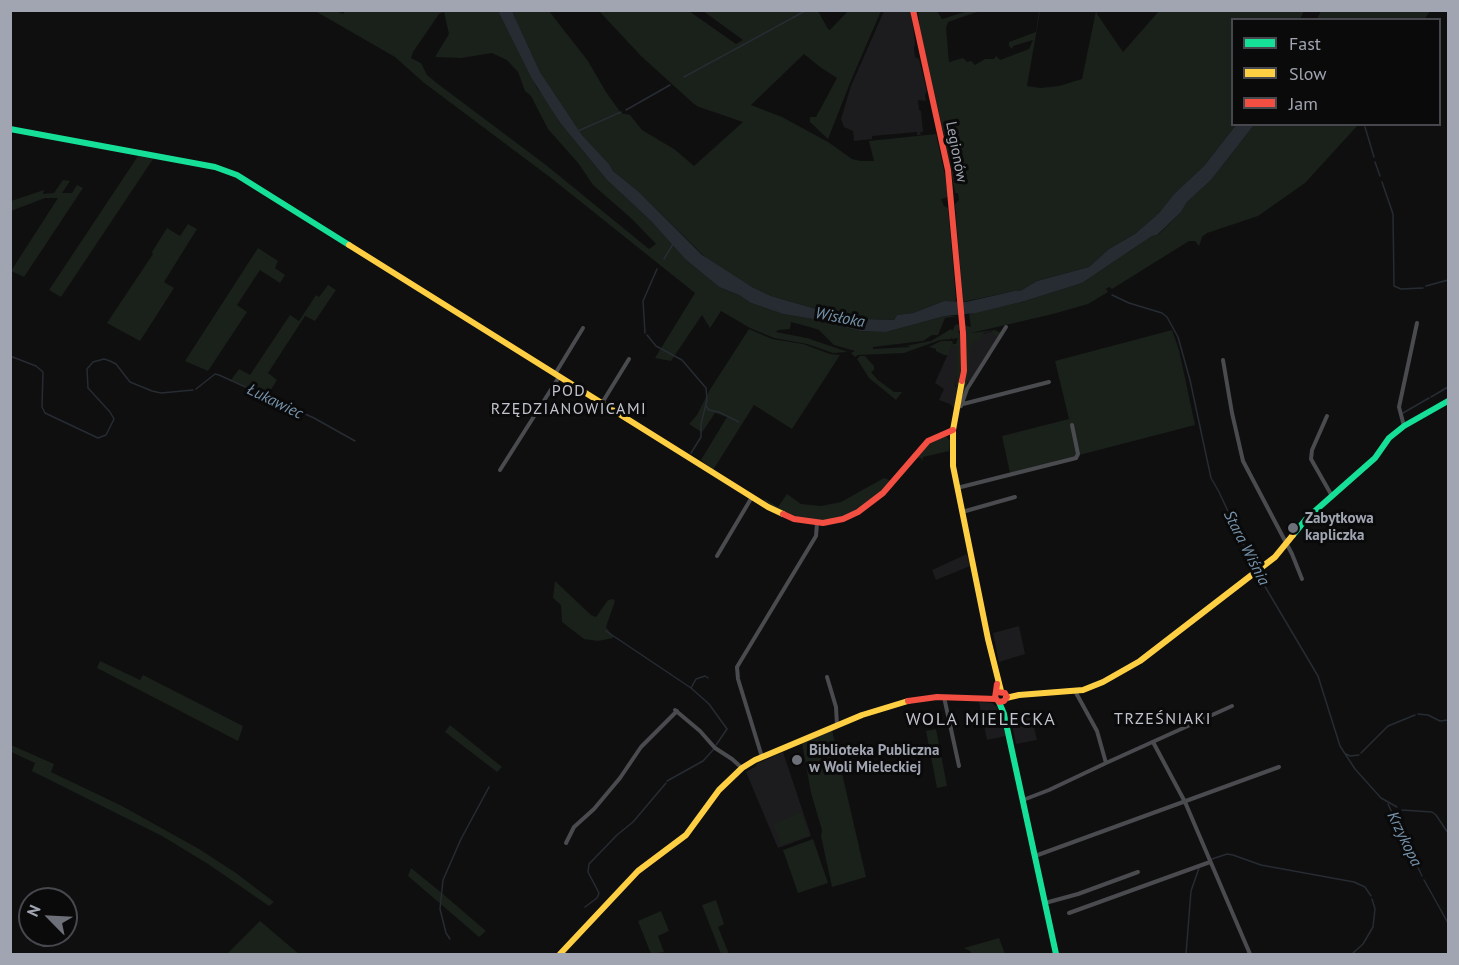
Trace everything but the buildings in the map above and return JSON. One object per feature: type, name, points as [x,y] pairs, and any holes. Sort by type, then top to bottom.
[{"type":"street","name":"Legionów","points":[[914,12],[946,161],[960,297],[964,371],[960,406],[953,430],[952,454],[956,488],[1056,954]]},
{"type":"street","points":[[10,129],[215,167],[237,175],[752,497],[787,516],[817,523],[843,519],[871,504],[924,445],[953,430]]},
{"type":"street","points":[[1404,426],[1399,407],[1416,323]]},
{"type":"street","points":[[960,406],[967,389],[1006,327]]},
{"type":"street","points":[[500,470],[583,328]]},
{"type":"street","points":[[602,403],[630,359]]},
{"type":"street","points":[[1223,360],[1243,461],[1292,554],[1302,579]]},
{"type":"street","points":[[960,406],[1049,382]]},
{"type":"street","points":[[560,954],[638,871],[686,835],[713,797],[742,768],[762,757],[866,713],[904,702],[944,697],[1076,691],[1103,682],[1140,661],[1275,557],[1307,518],[1375,458],[1389,438],[1404,426],[1449,401]]},
{"type":"street","points":[[1328,416],[1311,450],[1311,459],[1332,496]]},
{"type":"street","points":[[956,488],[1076,458],[1078,454],[1072,425]]},
{"type":"street","points":[[717,556],[752,497]]},
{"type":"street","points":[[961,512],[1015,497]]},
{"type":"street","points":[[762,757],[738,679],[737,667],[816,536],[817,523]]},
{"type":"street","points":[[828,677],[836,707],[837,725]]},
{"type":"street","points":[[1076,691],[1097,731],[1106,764]]},
{"type":"street","points":[[944,697],[959,766]]},
{"type":"street","points":[[1023,800],[1232,706]]},
{"type":"street","points":[[566,843],[574,827],[594,809],[616,783],[641,747],[676,710],[711,744],[742,768]]},
{"type":"street","points":[[1153,742],[1185,802],[1250,954]]},
{"type":"street","points":[[1035,856],[1279,767]]},
{"type":"street","points":[[1069,913],[1210,862]]},
{"type":"street","points":[[1046,903],[1138,872]]},
{"type":"shaded area","points":[[346,10],[498,11],[537,88],[561,124],[607,180],[651,221],[685,259],[719,287],[751,303],[783,314],[860,331],[886,332],[945,316],[958,316],[945,318],[938,335],[932,335],[923,341],[873,347],[873,349],[909,347],[905,346],[931,341],[951,329],[952,331],[955,325],[971,327],[969,314],[1025,301],[1082,283],[1152,236],[1158,235],[1181,212],[1187,202],[1211,180],[1253,126],[1357,126],[1305,183],[1258,216],[1207,233],[1202,237],[1199,246],[1195,241],[1189,241],[1112,289],[1109,287],[1106,289],[1108,292],[1088,304],[971,333],[995,330],[1001,333],[998,337],[992,331],[984,333],[971,347],[969,377],[961,402],[966,371],[966,328],[958,331],[962,368],[959,386],[956,388],[957,348],[952,345],[948,355],[944,355],[929,347],[941,341],[952,341],[956,344],[958,338],[940,340],[904,353],[855,357],[851,353],[855,351],[834,345],[819,330],[791,322],[790,329],[776,332],[807,338],[848,352],[833,353],[807,344],[774,338],[750,328],[721,311],[710,328],[702,315],[671,361],[655,358],[695,293],[551,178],[423,82],[395,57],[315,11],[336,11],[343,14]],"holes":[[[444,12],[449,34],[435,57],[461,58],[492,53],[507,60],[518,72],[525,91],[531,96],[548,129],[579,164],[593,185],[632,219],[656,244],[649,249],[546,165],[438,84],[427,75],[421,63],[411,58],[439,14]]]},
{"type":"shaded area","points":[[1321,10],[1430,11],[1426,18],[1317,18]]},
{"type":"shaded area","points":[[512,11],[549,11],[588,61],[621,113],[630,115],[642,130],[674,149],[694,166],[743,122],[694,104],[641,56],[599,11],[689,11],[736,44],[743,40],[703,11],[818,11],[830,30],[848,11],[881,11],[828,139],[810,122],[810,117],[816,117],[837,78],[804,54],[751,105],[782,117],[828,142],[852,159],[861,161],[874,161],[869,141],[936,134],[948,197],[941,199],[944,206],[948,208],[955,302],[944,301],[913,313],[897,315],[894,320],[863,319],[823,311],[771,296],[709,261],[638,191],[613,171],[582,135],[540,72]]},
{"type":"shaded area","points":[[884,11],[911,11],[915,57],[919,59],[927,91],[926,101],[918,100],[923,132],[920,132],[921,135],[917,135],[917,132],[872,136],[872,139],[854,141],[853,131],[844,127],[841,119],[851,86]]},
{"type":"shaded area","points":[[918,11],[937,11],[942,19],[968,11],[980,11],[948,22],[946,28],[949,62],[963,58],[975,65],[985,59],[994,59],[996,56],[1000,60],[1029,49],[1033,40],[1013,46],[1012,49],[1009,42],[1036,32],[1040,11],[1027,86],[1040,88],[1059,86],[1082,79],[1096,11],[1123,52],[1159,11],[1304,11],[1300,18],[1231,18],[1231,126],[1235,126],[1204,166],[1174,194],[1159,213],[1135,234],[1109,249],[1089,267],[1037,281],[1020,291],[963,302],[955,204],[959,200],[958,193],[955,193]]},
{"type":"shaded area","points":[[138,156],[153,159],[61,297],[49,290]]},
{"type":"shaded area","points":[[63,180],[70,181],[62,193],[72,193],[77,185],[83,188],[24,277],[11,271],[58,198],[45,198],[11,211],[11,201],[44,190],[43,194],[54,193]]},
{"type":"shaded area","points":[[188,224],[197,229],[164,282],[174,288],[140,341],[107,323],[153,254],[152,252],[167,228],[180,236]]},
{"type":"shaded area","points":[[258,248],[278,261],[275,268],[285,275],[280,283],[260,270],[237,305],[247,312],[208,371],[185,361]]},
{"type":"shaded area","points":[[328,285],[336,290],[315,321],[305,316],[268,373],[277,380],[267,396],[231,380],[239,369],[250,375],[290,315],[299,321],[316,295],[319,297]]},
{"type":"shaded area","points":[[749,329],[772,339],[803,344],[830,354],[840,355],[792,429],[754,405],[713,470],[701,460],[727,417],[715,413],[701,432],[689,424],[697,415],[709,391]]},
{"type":"shaded area","points":[[1172,330],[1179,350],[1195,425],[1010,473],[1002,436],[1069,419],[1055,361]]},
{"type":"shaded area","points":[[993,331],[1000,334],[968,382],[970,338]]},
{"type":"shaded area","points":[[952,345],[957,348],[955,387],[959,386],[955,410],[950,404],[939,400],[944,389],[935,383]]},
{"type":"shaded area","points":[[865,356],[874,366],[871,372],[878,380],[894,392],[902,392],[896,400],[869,378],[857,359]]},
{"type":"shaded area","points":[[946,436],[950,441],[949,451],[923,457],[922,462],[921,458],[917,458],[930,443]]},
{"type":"shaded area","points":[[884,478],[892,481],[858,510],[843,517],[823,521],[800,519],[763,502],[765,499],[778,507],[787,494],[801,504],[821,506],[841,502]]},
{"type":"shaded area","points":[[967,554],[970,566],[936,580],[932,570]]},
{"type":"shaded area","points":[[555,581],[596,617],[608,600],[613,599],[615,601],[606,627],[613,638],[598,641],[584,639],[562,622],[561,605],[553,598]]},
{"type":"shaded area","points":[[1019,626],[1025,654],[999,662],[993,633]]},
{"type":"shaded area","points":[[100,661],[140,680],[143,675],[243,726],[238,741],[97,668]]},
{"type":"shaded area","points":[[979,702],[992,703],[997,707],[1006,736],[987,740]]},
{"type":"shaded area","points":[[1031,714],[1037,740],[1016,744],[1011,719]]},
{"type":"shaded area","points":[[450,725],[502,767],[497,772],[445,732]]},
{"type":"shaded area","points":[[936,729],[947,786],[937,788],[926,731]]},
{"type":"shaded area","points":[[832,730],[866,877],[832,887],[821,836],[822,830],[811,793],[802,743]]},
{"type":"shaded area","points":[[11,745],[54,764],[51,772],[122,806],[199,849],[274,902],[269,906],[162,836],[32,771],[35,763],[11,752]]},
{"type":"shaded area","points":[[783,752],[811,836],[778,848],[746,772],[756,764]]},
{"type":"shaded area","points":[[801,812],[809,836],[781,845],[774,824]]},
{"type":"shaded area","points":[[813,839],[828,883],[798,893],[783,850]]},
{"type":"shaded area","points":[[411,868],[486,931],[479,937],[408,876]]},
{"type":"shaded area","points":[[716,900],[724,924],[718,927],[729,954],[721,954],[702,905]]},
{"type":"shaded area","points":[[661,911],[669,931],[658,936],[664,952],[651,954],[638,921]]},
{"type":"shaded area","points":[[260,921],[299,954],[227,954]]},
{"type":"shaded area","points":[[999,938],[1005,954],[972,954],[964,948]]},
{"type":"water","name":"Wisłoka","points":[[498,11],[512,11],[540,72],[582,135],[613,171],[638,191],[702,255],[752,287],[771,296],[823,311],[863,319],[894,320],[897,315],[913,313],[944,301],[966,302],[1020,291],[1037,281],[1089,267],[1109,249],[1135,234],[1159,213],[1174,194],[1204,166],[1235,126],[1253,126],[1211,180],[1157,235],[1152,236],[1082,283],[976,313],[945,316],[886,332],[860,331],[783,314],[751,303],[719,287],[685,259],[651,221],[607,180],[561,124],[532,79]]},
{"type":"waterway","points":[[684,77],[807,10]]},
{"type":"waterway","points":[[626,110],[670,85]]},
{"type":"waterway","points":[[578,131],[621,112]]},
{"type":"waterway","points":[[1365,127],[1374,157]]},
{"type":"waterway","points":[[1375,162],[1380,176]]},
{"type":"waterway","points":[[1382,182],[1393,214],[1394,286],[1401,289],[1423,288]]},
{"type":"waterway","points":[[664,259],[673,244]]},
{"type":"waterway","points":[[645,333],[643,301],[657,269]]},
{"type":"waterway","points":[[1426,286],[1448,280]]},
{"type":"waterway","name":"Stara Wiśnia","points":[[1112,295],[1162,313],[1167,317],[1178,337],[1190,380],[1211,478],[1255,569]]},
{"type":"waterway","points":[[647,335],[656,346],[682,360],[706,388],[707,400],[701,424],[701,437],[691,453]]},
{"type":"waterway","name":"Łukawiec","points":[[10,356],[36,366],[43,372],[42,407],[45,413],[98,438],[106,435],[114,419],[88,388],[87,369],[93,362],[104,359],[110,361],[116,364],[130,382],[152,391],[161,393],[193,390]]},
{"type":"waterway","name":"Łukawiec","points":[[196,389],[215,374],[219,375],[314,418],[355,441]]},
{"type":"waterway","points":[[1431,397],[1448,387]]},
{"type":"waterway","points":[[1403,413],[1429,398]]},
{"type":"waterway","points":[[706,406],[709,410],[719,412],[739,422]]},
{"type":"waterway","name":"Stara Wiśnia","points":[[1257,573],[1318,676],[1340,746],[1355,769],[1381,798],[1397,807]]},
{"type":"waterway","points":[[606,631],[691,688],[709,704],[727,729],[716,745]]},
{"type":"waterway","points":[[691,688],[696,679],[705,676],[708,678]]},
{"type":"waterway","points":[[1418,714],[1428,715],[1440,721],[1448,720]]},
{"type":"waterway","points":[[1361,753],[1388,726],[1415,715]]},
{"type":"waterway","points":[[667,781],[703,761],[713,750]]},
{"type":"waterway","points":[[1346,754],[1359,755]]},
{"type":"waterway","points":[[585,907],[597,898],[599,893],[588,872],[589,864],[633,822],[666,783]]},
{"type":"waterway","points":[[450,939],[446,933],[440,909],[443,880],[461,839],[489,787]]},
{"type":"waterway","name":"Krzykopa","points":[[1388,804],[1422,876]]},
{"type":"waterway","name":"Stara Wiśnia","points":[[1402,810],[1432,812],[1448,833]]},
{"type":"waterway","points":[[1212,859],[1227,854],[1261,865],[1354,882],[1365,887],[1371,896]]},
{"type":"waterway","points":[[1186,954],[1191,891],[1199,868]]},
{"type":"waterway","name":"Krzykopa","points":[[1424,880],[1448,923]]},
{"type":"waterway","points":[[1352,954],[1363,944],[1373,927],[1375,909],[1372,899]]},
{"type":"traffic: fast","points":[[10,129],[215,167],[237,175],[349,245]]},
{"type":"traffic: fast","points":[[1293,535],[1307,518],[1375,458],[1389,438],[1404,426],[1448,401]]},
{"type":"traffic: fast","points":[[999,702],[1004,714],[1056,954]]},
{"type":"traffic: slow","points":[[349,245],[768,507],[783,514]]},
{"type":"traffic: slow","points":[[962,381],[953,430],[953,466],[988,639],[1001,691]]},
{"type":"traffic: slow","points":[[1006,698],[1083,690],[1103,682],[1140,661],[1275,557],[1293,535]]},
{"type":"traffic: slow","points":[[560,954],[638,871],[686,835],[719,790],[742,768],[755,760],[862,715],[908,701]]},
{"type":"traffic: jam","points":[[913,10],[948,170],[963,333],[962,381]]},
{"type":"traffic: jam","points":[[783,514],[794,519],[823,523],[843,519],[858,512],[883,493],[928,441],[953,430]]},
{"type":"traffic: jam","points":[[997,684],[995,698],[999,702],[1004,701],[1007,697],[1005,693],[997,692]]},
{"type":"traffic: jam","points":[[908,701],[937,697],[996,699]]},
{"type":"place","name":"Zabytkowa kapliczka","points":[[1293,528]]},
{"type":"place","name":"Biblioteka Publiczna w Woli Mieleckiej","points":[[797,760]]},
{"type":"district","name":"POD RZĘDZIANOWICAMI","points":[[569,400]]},
{"type":"district","name":"TRZEŚNIAKI","points":[[1163,719]]},
{"type":"district","name":"WOLA MIELECKA","points":[[981,720]]}]
